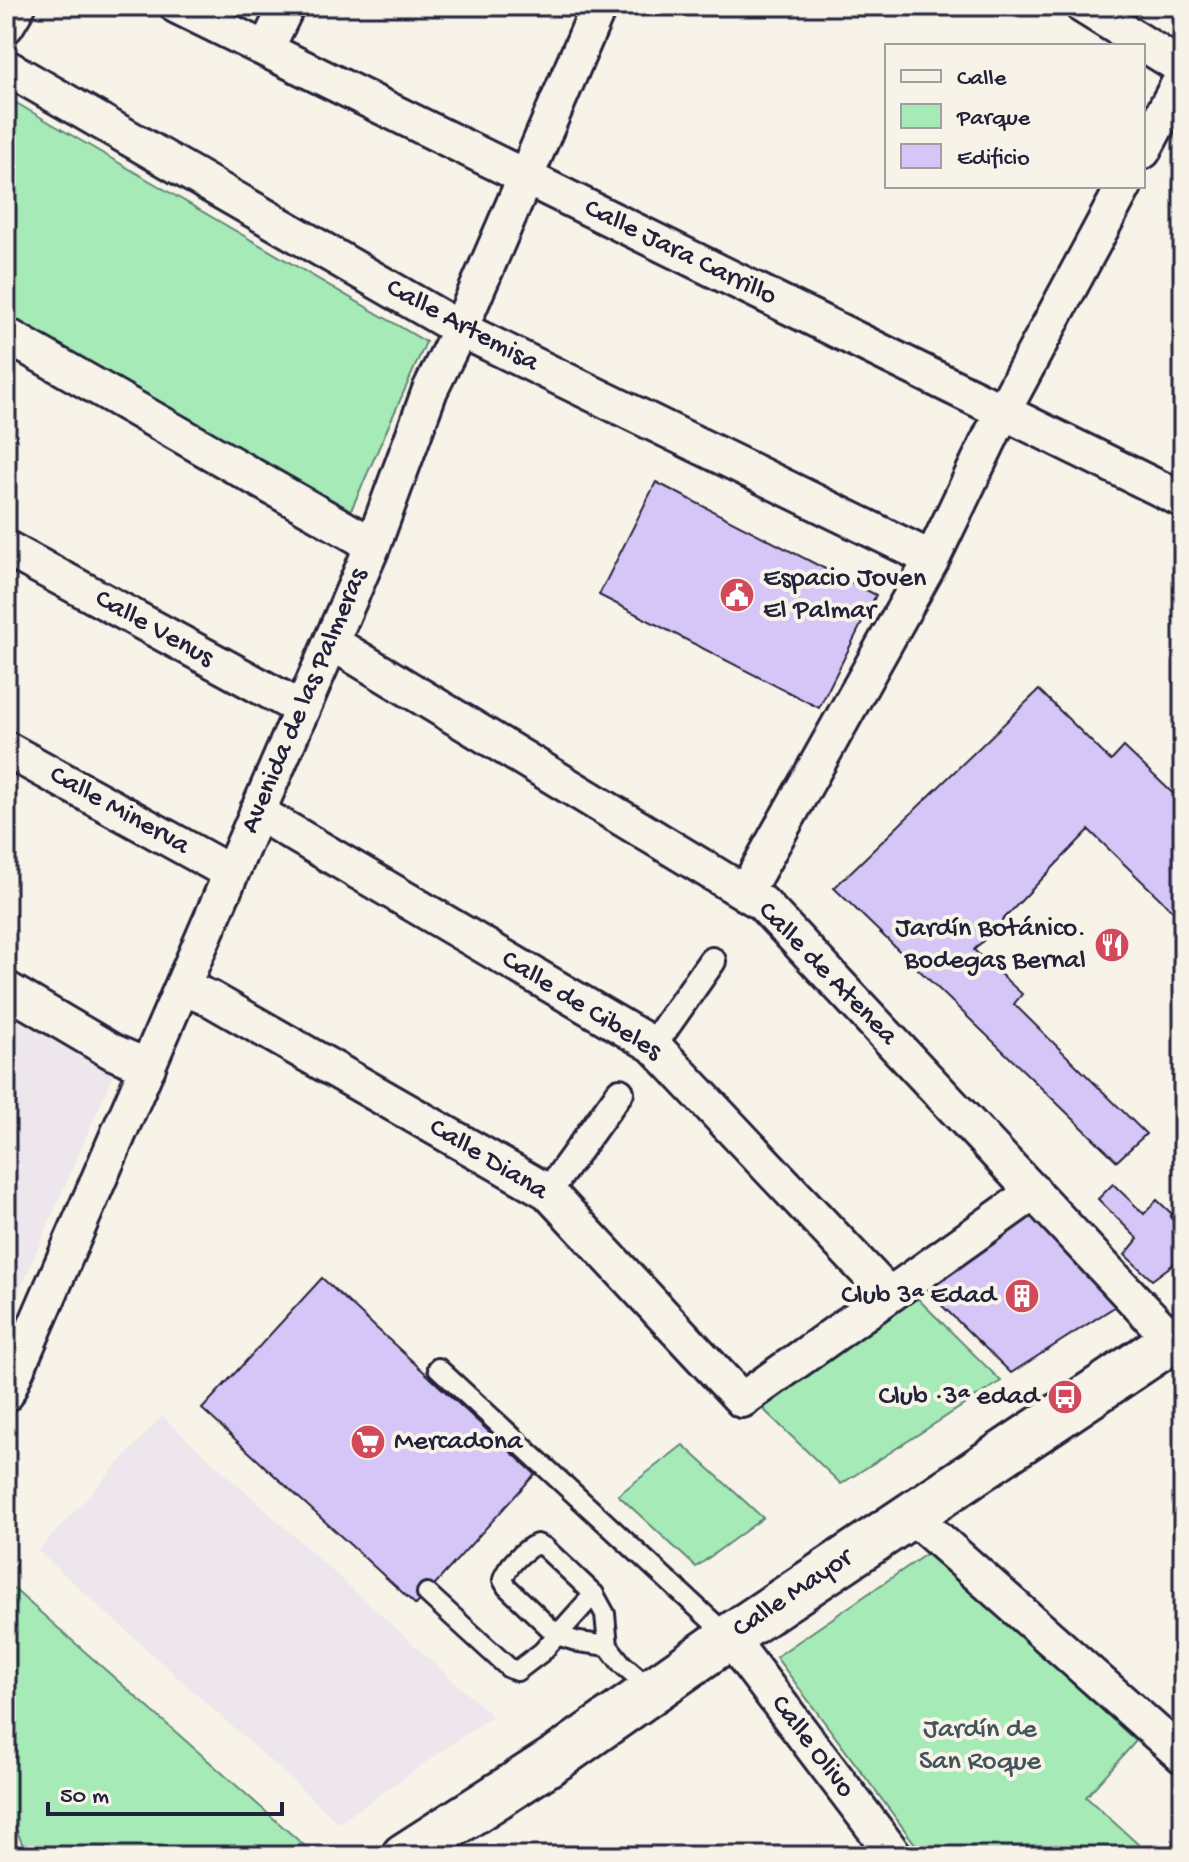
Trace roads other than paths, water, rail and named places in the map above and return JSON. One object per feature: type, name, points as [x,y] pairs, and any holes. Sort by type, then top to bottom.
[{"type":"street","points":[[6,26],[18,6]]},
{"type":"street","name":"Calle Jara Carrillo","points":[[177,6],[1183,500]]},
{"type":"street","points":[[266,49],[287,6]]},
{"type":"street","name":"Avenida de las Palmeras","points":[[6,1394],[373,545],[430,390],[460,329],[599,6]]},
{"type":"street","points":[[1083,6],[1144,44]]},
{"type":"street","points":[[1145,44],[1183,68]]},
{"type":"street","name":"Calle Artemisa","points":[[6,67],[460,329],[932,559]]},
{"type":"street","points":[[1145,147],[1183,76]]},
{"type":"street","points":[[745,893],[932,559],[1002,413],[1123,188]]},
{"type":"street","points":[[6,335],[373,545]]},
{"type":"street","name":"Calle Venus","points":[[6,548],[302,709]]},
{"type":"street","name":"Calle de Atenea","points":[[331,642],[762,903],[1034,1192],[1178,1337]]},
{"type":"street","name":"Calle Minerva","points":[[6,749],[231,873]]},
{"type":"street","name":"Calle de Cibeles","points":[[257,812],[653,1045],[889,1295]]},
{"type":"street","points":[[653,1045],[712,961]]},
{"type":"street","name":"Calle Diana","points":[[182,987],[211,999],[548,1192],[742,1400],[889,1295]]},
{"type":"street","points":[[6,989],[113,1052],[148,1067]]},
{"type":"street","points":[[548,1192],[620,1092]]},
{"type":"street","points":[[889,1295],[1034,1192]]},
{"type":"street","name":"Calle Mayor","points":[[404,1856],[558,1757],[729,1637],[1178,1337]]},
{"type":"street","points":[[911,1515],[1183,1756]]},
{"type":"street","name":"Calle Olivo","points":[[729,1637],[895,1856]]},
{"type":"lane","points":[[438,1368],[729,1637]]},
{"type":"lane","points":[[608,1646],[557,1635],[507,1587],[503,1580],[505,1573],[530,1546],[537,1544],[544,1547],[594,1594],[605,1614],[608,1646],[622,1664],[652,1690]]},
{"type":"lane","points":[[427,1593],[509,1668],[517,1671],[535,1659],[594,1594]]},
{"type":"place","name":"Espacio Joven El Palmar","points":[[737,595]]},
{"type":"place","name":"Jardín Botánico. Bodegas Bernal","points":[[1112,945]]},
{"type":"place","name":"Club 3ª Edad","points":[[1022,1296]]},
{"type":"place","name":"Club ·3ª edad","points":[[1065,1397]]},
{"type":"place","name":"Mercadona","points":[[368,1442]]},
{"type":"park label","name":"Jardín de San Roque","points":[[980,1746]]}]
